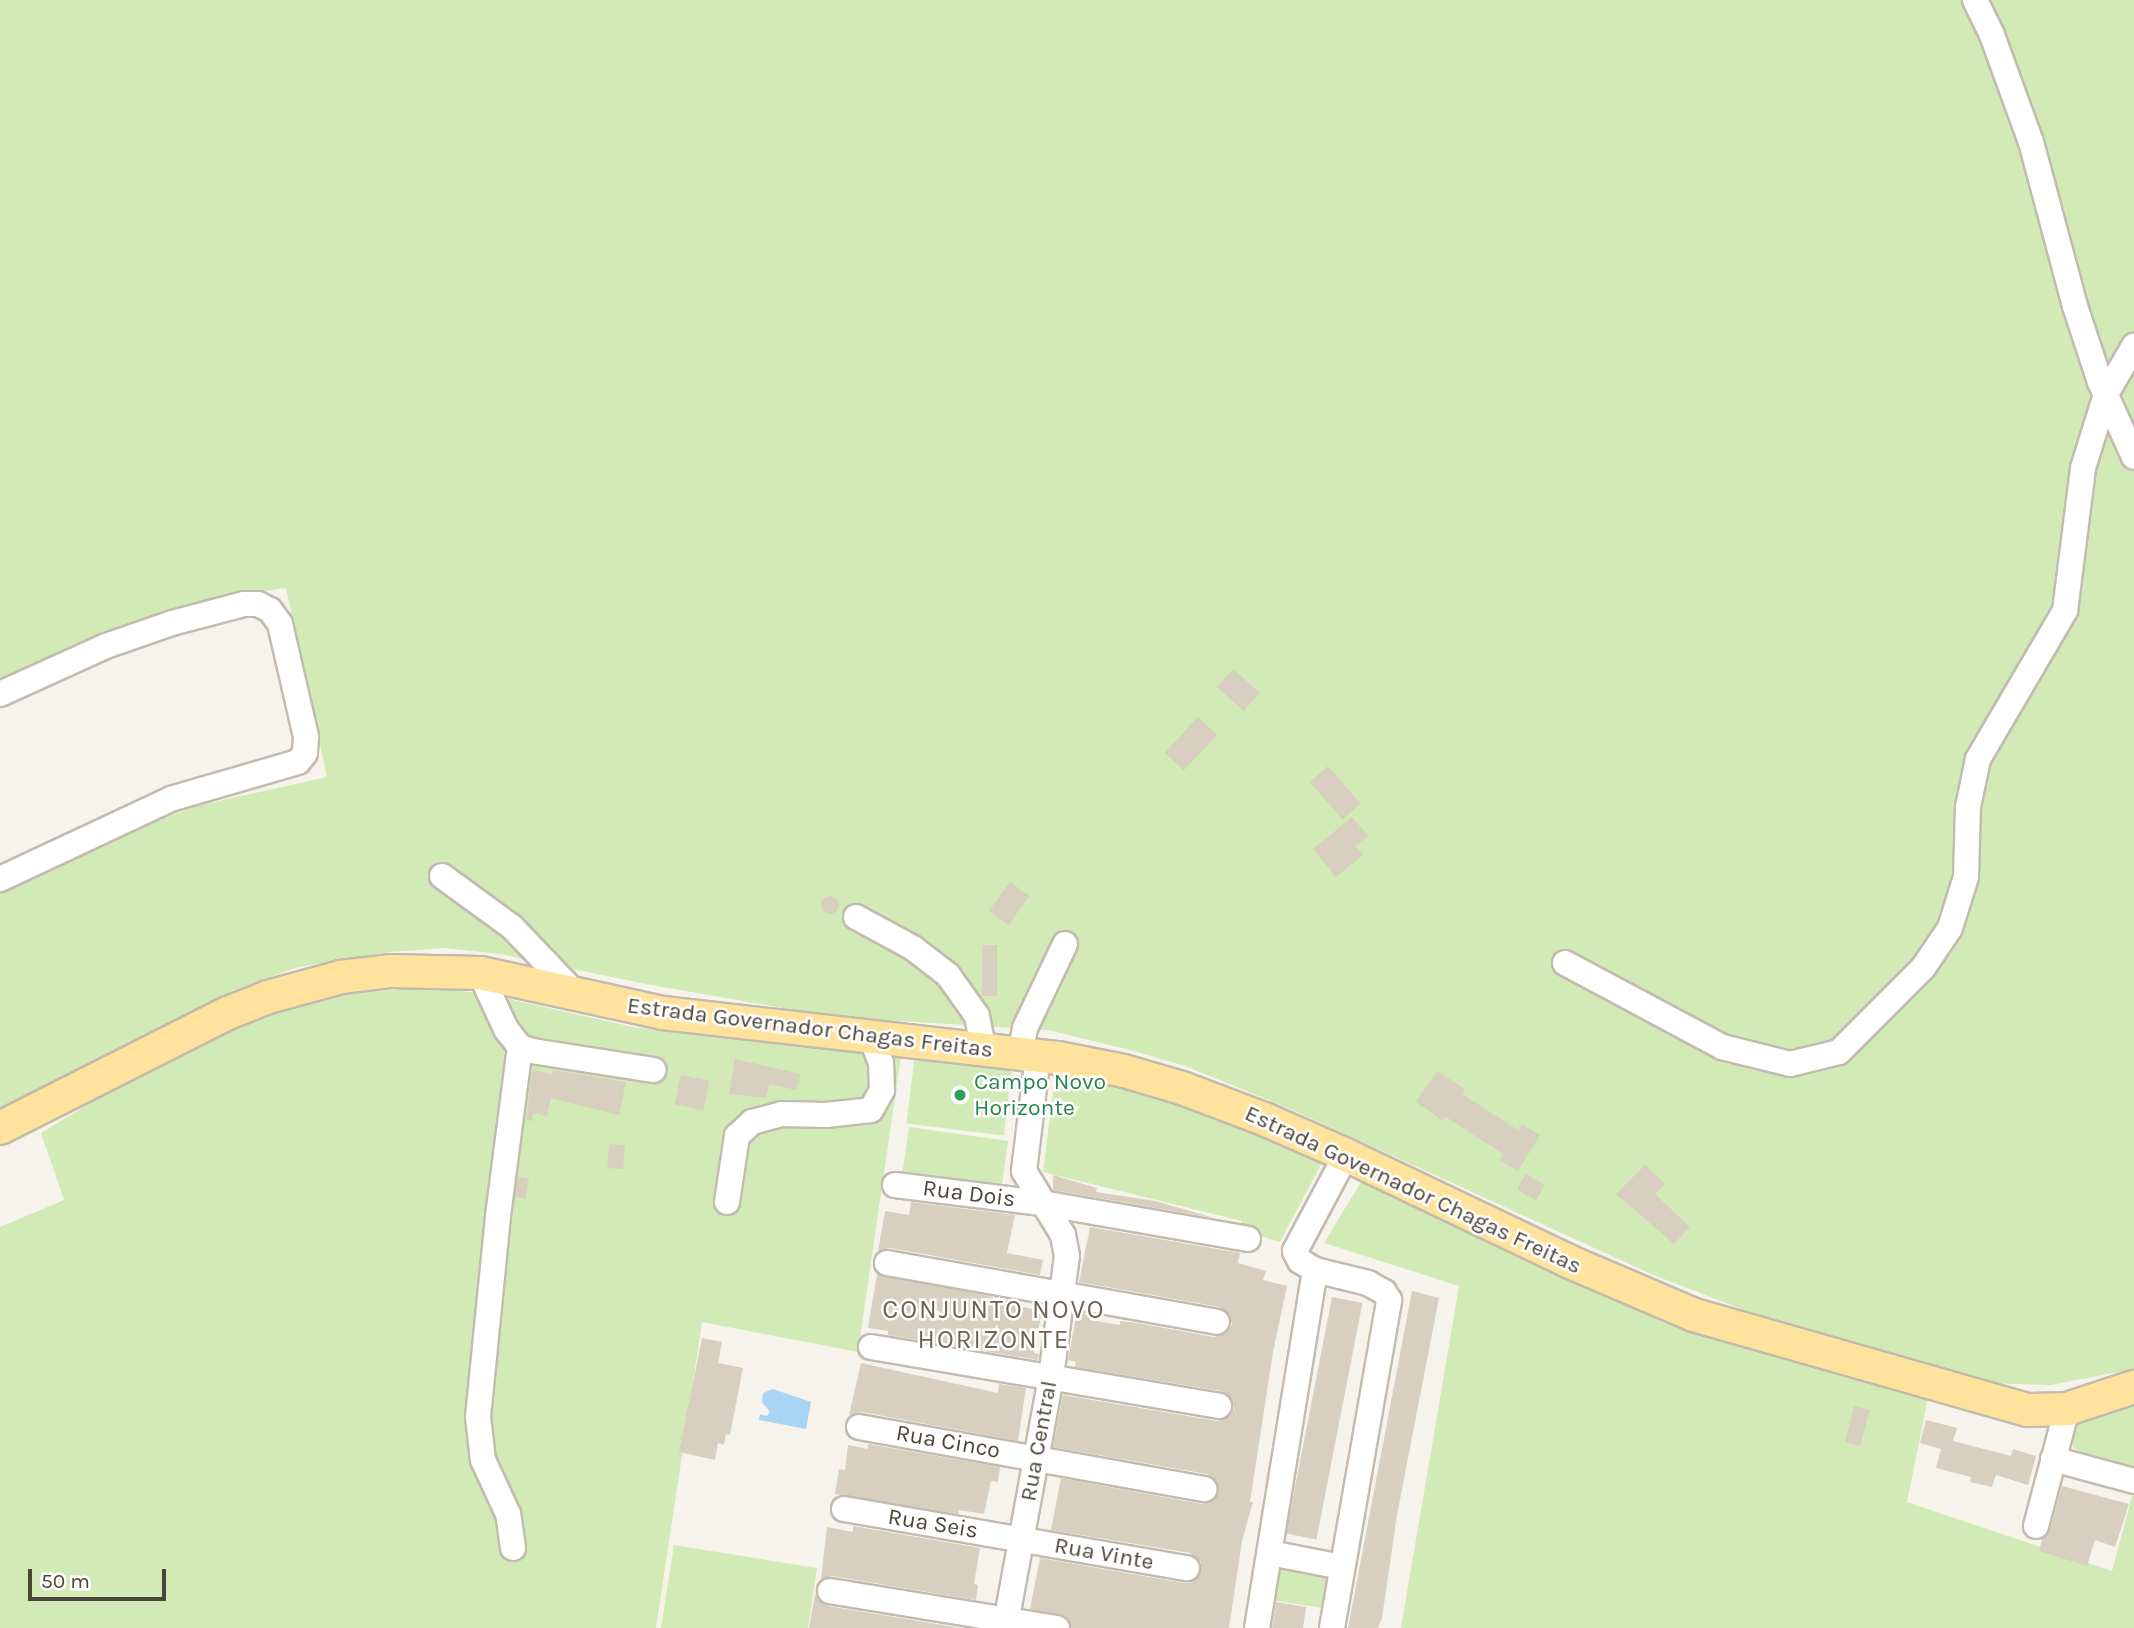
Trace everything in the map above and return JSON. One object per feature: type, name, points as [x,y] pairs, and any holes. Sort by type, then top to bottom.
[{"type":"main road","name":"Estrada Governador Chagas Freitas","points":[[0,1128],[228,1013],[268,997],[341,977],[390,971],[480,973],[695,1018],[1091,1063],[1182,1088],[1346,1154],[1568,1261],[1694,1315],[1991,1402],[2028,1410],[2067,1409],[2134,1388]]},
{"type":"street","points":[[1975,0],[1992,35],[2031,142],[2075,306],[2106,394],[2134,457]]},
{"type":"street","points":[[1565,963],[1722,1048],[1790,1064],[1839,1052],[1923,968],[1950,928],[1966,877],[1968,807],[1978,759],[2065,611],[2083,468],[2106,394],[2134,346]]},
{"type":"street","points":[[0,694],[117,642],[172,623],[244,604],[258,604],[271,610],[281,624],[306,737],[305,753],[298,762],[171,799],[0,879]]},
{"type":"street","points":[[442,876],[512,927],[576,994]]},
{"type":"street","points":[[856,918],[914,948],[948,975],[977,1016],[984,1051]]},
{"type":"street","name":"Rua Central","points":[[1006,1623],[1051,1377],[1067,1248],[1026,1178],[1024,1165],[1029,1055],[1026,1027],[1065,944]]},
{"type":"street","points":[[480,973],[506,1029],[520,1047],[654,1070]]},
{"type":"street","points":[[727,1202],[737,1136],[752,1122],[782,1114],[825,1115],[871,1110],[882,1090],[881,1063],[872,1039]]},
{"type":"street","points":[[513,1548],[508,1514],[483,1460],[478,1416],[498,1216],[520,1047]]},
{"type":"street","points":[[1332,1628],[1388,1300],[1384,1292],[1368,1283],[1315,1270],[1297,1258],[1297,1243],[1346,1154]]},
{"type":"street","name":"Rua Dois","points":[[895,1185],[1042,1203],[1248,1239]]},
{"type":"street","points":[[887,1263],[1062,1292],[1217,1322]]},
{"type":"street","points":[[1257,1628],[1315,1270]]},
{"type":"street","points":[[871,1347],[1219,1406]]},
{"type":"street","points":[[2036,1526],[2067,1409]]},
{"type":"street","name":"Rua Cinco","points":[[859,1427],[1204,1489]]},
{"type":"street","points":[[2053,1459],[2134,1481]]},
{"type":"street","name":"Rua Seis","points":[[844,1509],[1021,1539]]},
{"type":"street","name":"Rua Vinte","points":[[1021,1539],[1187,1569]]},
{"type":"street","points":[[1270,1553],[1342,1567]]},
{"type":"street","points":[[830,1591],[1006,1623],[1057,1628]]},
{"type":"green space","points":[[0,0],[2134,0],[2134,1369],[2051,1385],[1979,1383],[1806,1334],[1651,1274],[1295,1111],[1185,1066],[1134,1051],[1048,1030],[834,1017],[646,984],[500,954],[444,948],[390,952],[298,967],[237,989],[0,1110],[0,891],[192,807],[327,777],[286,588],[240,595],[114,630],[0,678]]},
{"type":"green space","points":[[433,987],[490,995],[638,1028],[901,1056],[858,1352],[702,1322],[656,1628],[0,1628],[0,1227],[64,1200],[41,1133],[102,1096],[265,1014],[309,1000],[347,993]]},
{"type":"green space","name":"Campo Novo Horizonte","points":[[915,1054],[1012,1066],[1004,1135],[906,1123]]},
{"type":"green space","points":[[1083,1071],[1192,1108],[1323,1161],[1280,1242],[1241,1230],[1242,1221],[1043,1172],[1055,1077],[1058,1073]]},
{"type":"green space","points":[[909,1127],[1008,1141],[1002,1186],[903,1173]]},
{"type":"green space","points":[[1364,1177],[1929,1393],[1907,1502],[2112,1571],[2134,1489],[2134,1628],[1401,1628],[1459,1286],[1324,1243]]},
{"type":"green space","points":[[2134,1402],[2134,1471],[2091,1458],[2074,1448],[2072,1440],[2079,1420]]},
{"type":"green space","points":[[674,1545],[817,1568],[808,1628],[661,1628]]},
{"type":"green space","points":[[1275,1564],[1330,1573],[1325,1608],[1269,1600]]},
{"type":"water","points":[[773,1389],[811,1402],[806,1429],[759,1420],[760,1414],[767,1416],[770,1412],[762,1402],[763,1393]]},
{"type":"building","points":[[1233,669],[1260,693],[1244,711],[1217,687]]},
{"type":"building","points":[[1198,717],[1217,735],[1184,771],[1165,753]]},
{"type":"building","points":[[1328,766],[1361,804],[1343,819],[1310,782]]},
{"type":"building","points":[[1352,817],[1368,836],[1355,846],[1363,855],[1336,877],[1313,849]]},
{"type":"building","points":[[1010,882],[1029,896],[1008,925],[989,911]]},
{"type":"building","points":[[830,896],[836,899],[839,905],[836,911],[830,914],[824,911],[821,905],[824,899]]},
{"type":"building","points":[[982,945],[997,945],[997,996],[982,996]]},
{"type":"building","points":[[735,1059],[801,1074],[796,1090],[769,1084],[766,1098],[729,1094]]},
{"type":"building","points":[[532,1070],[552,1074],[553,1070],[626,1082],[619,1115],[551,1098],[547,1116],[533,1113],[532,1121],[526,1120]]},
{"type":"building","points":[[1437,1071],[1465,1089],[1462,1094],[1518,1130],[1522,1124],[1540,1135],[1518,1171],[1500,1160],[1503,1154],[1446,1117],[1443,1121],[1416,1102]]},
{"type":"building","points":[[681,1075],[709,1081],[703,1110],[675,1104]]},
{"type":"building","points":[[609,1144],[625,1145],[623,1169],[607,1168]]},
{"type":"building","points":[[1645,1165],[1665,1184],[1655,1194],[1690,1227],[1674,1244],[1616,1194]]},
{"type":"building","points":[[1526,1174],[1545,1185],[1536,1201],[1517,1190]]},
{"type":"building","points":[[1053,1175],[1097,1188],[1096,1192],[1155,1201],[1214,1218],[1053,1190]]},
{"type":"building","points":[[518,1177],[529,1179],[525,1199],[515,1197]]},
{"type":"building","points":[[911,1202],[1015,1215],[1007,1253],[1043,1260],[1040,1275],[890,1248],[878,1251],[885,1211],[909,1215]]},
{"type":"building","points":[[1090,1227],[1240,1253],[1238,1263],[1266,1271],[1263,1280],[1287,1286],[1273,1352],[1250,1502],[1253,1502],[1242,1541],[1229,1628],[1072,1628],[1066,1616],[1030,1609],[1040,1558],[1184,1583],[1193,1582],[1201,1571],[1201,1562],[1190,1553],[1051,1530],[1061,1478],[1201,1504],[1215,1499],[1219,1491],[1214,1478],[1207,1474],[1053,1447],[1063,1395],[1217,1421],[1230,1416],[1234,1408],[1229,1395],[1221,1391],[1075,1367],[1076,1362],[1068,1360],[1077,1312],[1091,1315],[1090,1320],[1120,1325],[1120,1321],[1137,1323],[1214,1337],[1228,1332],[1232,1324],[1227,1311],[1220,1307],[1079,1282]]},
{"type":"building","points":[[877,1274],[1019,1302],[1018,1306],[1042,1311],[1034,1353],[1039,1354],[1038,1360],[888,1335],[888,1331],[868,1328]]},
{"type":"building","points":[[1412,1291],[1439,1298],[1397,1515],[1382,1618],[1378,1628],[1348,1628]]},
{"type":"building","points":[[1332,1297],[1362,1303],[1316,1539],[1286,1534]]},
{"type":"building","points":[[702,1338],[722,1342],[718,1363],[743,1368],[730,1435],[726,1434],[724,1445],[718,1443],[715,1460],[679,1452]]},
{"type":"building","points":[[861,1363],[998,1393],[999,1384],[1026,1388],[1018,1441],[862,1412],[849,1415]]},
{"type":"building","points":[[1854,1406],[1870,1410],[1861,1446],[1845,1442]]},
{"type":"building","points":[[1926,1420],[1957,1428],[1953,1441],[2011,1456],[2013,1449],[2036,1456],[2028,1485],[1996,1475],[1992,1487],[1970,1482],[1971,1477],[1936,1468],[1941,1449],[1920,1443]]},
{"type":"building","points":[[868,1444],[1000,1467],[998,1482],[991,1481],[984,1514],[959,1510],[958,1514],[835,1494],[839,1469],[845,1470],[848,1445],[868,1449]]},
{"type":"building","points":[[2062,1486],[2129,1504],[2115,1547],[2095,1540],[2087,1566],[2039,1551],[2042,1539],[2050,1530]]},
{"type":"building","points":[[853,1526],[980,1548],[974,1584],[978,1585],[976,1600],[832,1576],[821,1579],[827,1527],[853,1532]]},
{"type":"building","points":[[815,1594],[820,1602],[828,1606],[961,1628],[809,1628]]},
{"type":"building","points":[[1276,1602],[1306,1607],[1303,1628],[1272,1628]]},
{"type":"place","name":"Campo Novo Horizonte","points":[[960,1095]]},
{"type":"district","name":"CONJUNTO NOVO HORIZONTE","points":[[994,1325]]}]
